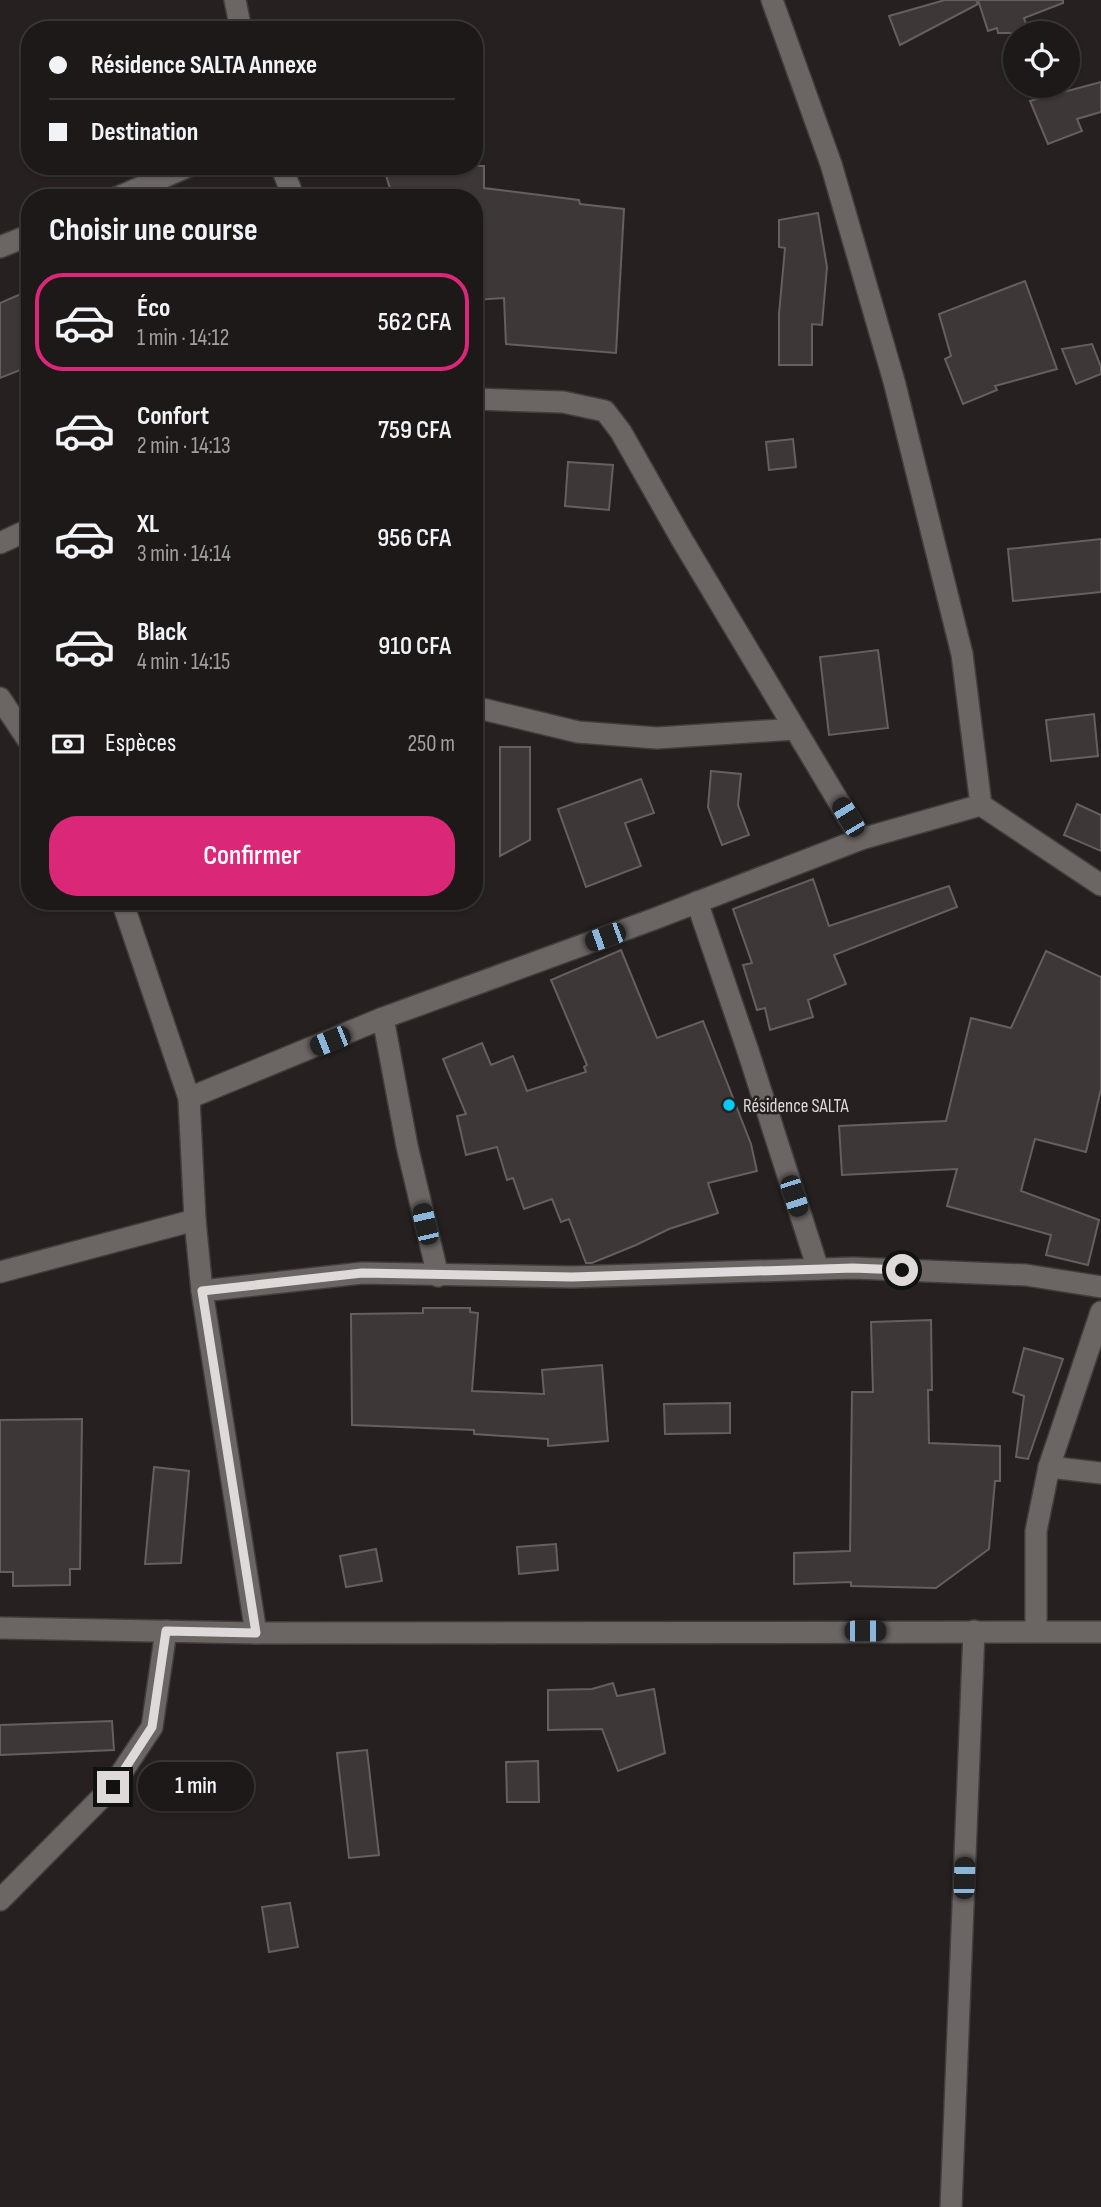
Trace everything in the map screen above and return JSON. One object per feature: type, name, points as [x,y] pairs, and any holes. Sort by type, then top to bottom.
[{"type":"street","points":[[235,0],[239,21]]},
{"type":"street","points":[[772,0],[831,164],[894,381],[962,654],[981,805],[1101,885]]},
{"type":"street","points":[[137,189],[168,175]]},
{"type":"street","points":[[0,247],[21,239]]},
{"type":"street","points":[[483,399],[563,402],[605,411],[621,432],[681,538],[861,839]]},
{"type":"street","points":[[0,543],[21,533]]},
{"type":"street","points":[[0,698],[21,730]]},
{"type":"street","points":[[483,709],[578,732],[657,738],[795,729]]},
{"type":"street","points":[[189,1098],[383,1018],[861,839],[981,805]]},
{"type":"street","points":[[697,902],[818,1269]]},
{"type":"street","points":[[125,910],[189,1098],[195,1220],[202,1291],[256,1633]]},
{"type":"street","points":[[383,1018],[407,1146],[438,1276]]},
{"type":"street","points":[[0,1272],[195,1220]]},
{"type":"street","points":[[202,1291],[362,1273],[572,1277],[853,1268],[1026,1275],[1101,1287]]},
{"type":"street","points":[[1036,1630],[1036,1531],[1049,1467],[1101,1312]]},
{"type":"street","points":[[1049,1467],[1101,1473]]},
{"type":"street","points":[[0,1628],[256,1633],[1101,1632]]},
{"type":"street","points":[[0,1900],[113,1787],[152,1727],[166,1631]]},
{"type":"street","points":[[951,2207],[974,1631]]},
{"type":"building","points":[[945,0],[976,0],[978,4],[900,45],[889,16]]},
{"type":"building","points":[[978,0],[1063,0],[1063,3],[1024,18],[1025,21],[1003,21],[1003,33],[998,33],[997,28],[988,31]]},
{"type":"building","points":[[1101,82],[1101,112],[1077,119],[1082,131],[1048,144],[1030,101],[1041,98],[1080,98],[1080,88]]},
{"type":"building","points":[[484,166],[484,188],[579,200],[580,204],[624,209],[616,353],[506,344],[504,298],[483,299],[483,189],[390,189],[386,175],[483,175]]},
{"type":"building","points":[[818,213],[827,267],[822,325],[812,324],[812,365],[779,365],[779,314],[785,248],[779,247],[779,220]]},
{"type":"building","points":[[1025,281],[1057,369],[995,386],[997,390],[963,404],[945,359],[951,356],[939,314]]},
{"type":"building","points":[[21,294],[21,370],[0,378],[0,303]]},
{"type":"building","points":[[1092,344],[1101,374],[1076,384],[1062,349]]},
{"type":"building","points":[[793,439],[796,467],[769,470],[766,442]]},
{"type":"building","points":[[568,462],[613,465],[609,510],[565,506]]},
{"type":"building","points":[[1101,539],[1101,592],[1013,601],[1008,549]]},
{"type":"building","points":[[878,650],[888,728],[829,735],[820,657]]},
{"type":"building","points":[[1094,714],[1098,756],[1051,761],[1046,720]]},
{"type":"building","points":[[500,747],[530,747],[530,840],[500,856]]},
{"type":"building","points":[[711,771],[741,774],[738,805],[749,835],[722,845],[708,807]]},
{"type":"building","points":[[641,779],[654,813],[625,823],[641,866],[586,887],[558,809]]},
{"type":"building","points":[[1077,804],[1101,815],[1101,851],[1064,835]]},
{"type":"building","points":[[813,879],[829,926],[949,886],[957,907],[834,955],[846,984],[808,1000],[813,1017],[770,1030],[765,1008],[757,1010],[743,965],[752,963],[733,909]]},
{"type":"building","points":[[621,950],[657,1038],[703,1021],[751,1144],[757,1171],[708,1183],[718,1213],[669,1229],[636,1245],[586,1263],[569,1219],[561,1222],[552,1199],[524,1209],[513,1178],[507,1180],[497,1147],[466,1155],[457,1116],[466,1114],[443,1059],[482,1043],[491,1065],[513,1056],[527,1091],[586,1072],[584,1067],[587,1065],[551,980]]},
{"type":"building","points":[[1046,951],[1101,977],[1101,1089],[1086,1152],[1035,1139],[1021,1191],[1099,1220],[1088,1265],[1046,1255],[1051,1235],[947,1206],[957,1169],[842,1175],[839,1126],[946,1121],[971,1018],[1011,1028]]},
{"type":"building","points":[[423,1308],[470,1308],[470,1312],[478,1313],[472,1391],[544,1394],[542,1370],[602,1365],[608,1441],[548,1446],[548,1439],[474,1434],[474,1430],[352,1425],[351,1314],[423,1313]]},
{"type":"building","points":[[931,1320],[932,1390],[928,1390],[929,1443],[1000,1446],[1000,1481],[995,1481],[989,1549],[936,1588],[851,1586],[851,1582],[794,1584],[794,1553],[850,1551],[852,1392],[873,1392],[871,1322]]},
{"type":"building","points":[[1024,1348],[1063,1359],[1028,1459],[1016,1457],[1024,1396],[1013,1392]]},
{"type":"building","points":[[730,1403],[730,1433],[665,1434],[664,1404]]},
{"type":"building","points":[[82,1419],[80,1569],[70,1569],[70,1585],[13,1586],[13,1572],[0,1572],[0,1420]]},
{"type":"building","points":[[154,1467],[189,1471],[181,1563],[145,1564]]},
{"type":"building","points":[[556,1544],[558,1570],[519,1574],[517,1547]]},
{"type":"building","points":[[376,1549],[382,1581],[346,1587],[340,1556]]},
{"type":"building","points":[[613,1683],[617,1696],[654,1689],[665,1753],[618,1771],[602,1729],[548,1730],[548,1690],[592,1689]]},
{"type":"building","points":[[112,1721],[114,1750],[0,1755],[0,1725]]},
{"type":"building","points":[[367,1750],[379,1855],[349,1858],[337,1753]]},
{"type":"building","points":[[538,1761],[539,1802],[507,1802],[506,1762]]},
{"type":"building","points":[[290,1903],[298,1947],[269,1952],[262,1907]]},
{"type":"place","name":"Résidence SALTA","points":[[729,1105]]},
{"type":"route","points":[[113,1787],[152,1727],[166,1631],[256,1633],[202,1291],[362,1273],[572,1277],[853,1268],[902,1270]]}]
